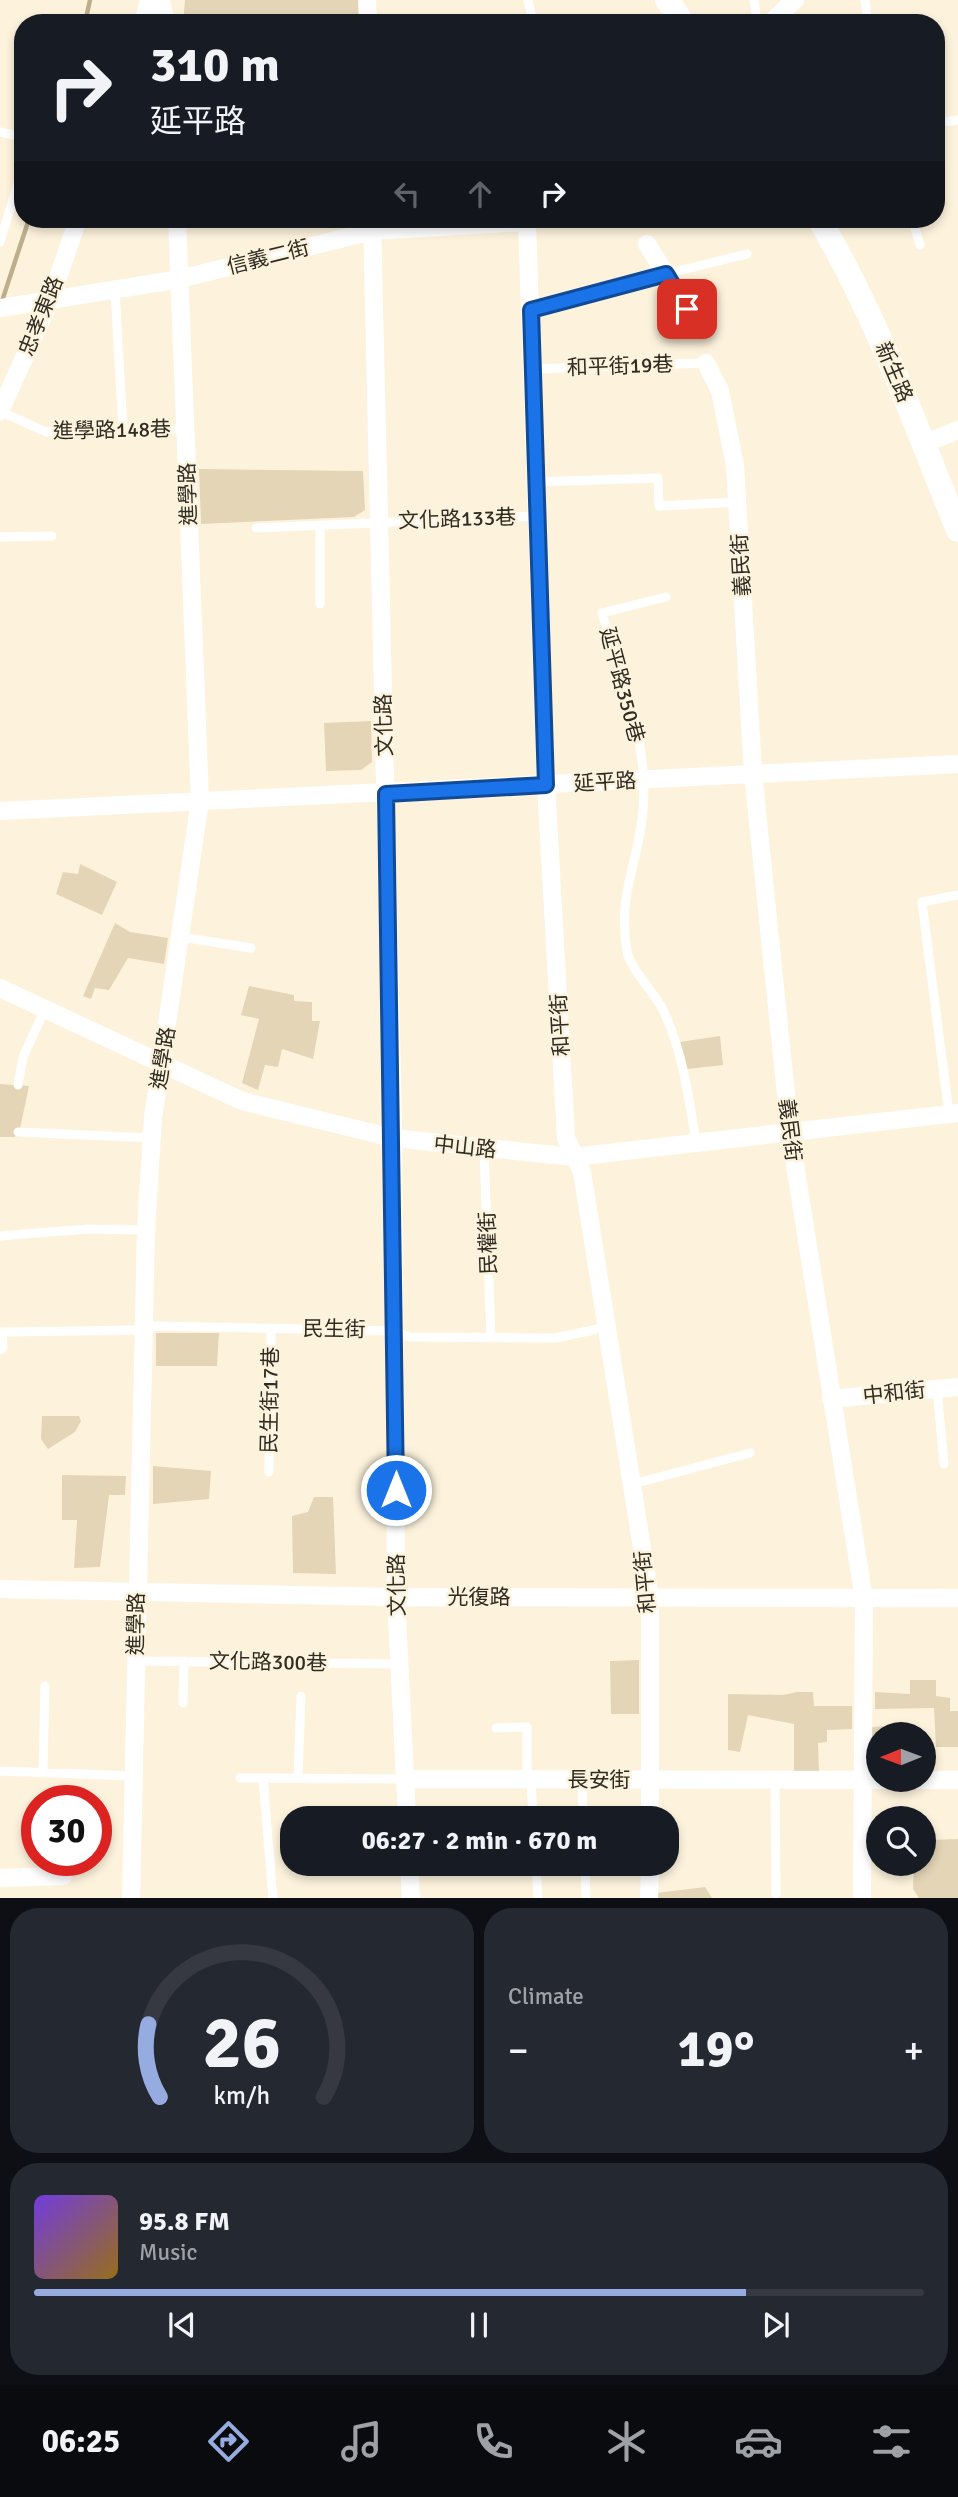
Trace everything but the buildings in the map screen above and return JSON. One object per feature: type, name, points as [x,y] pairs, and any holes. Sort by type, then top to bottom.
[{"type":"main road","name":"新生路","points":[[824,228],[848,268],[958,530]]},
{"type":"street","points":[[780,14],[795,0]]},
{"type":"street","name":"忠孝東路","points":[[0,411],[50,301],[75,228]]},
{"type":"street","name":"進學路","points":[[131,1898],[146,1230],[152,1138],[200,801],[177,228]]},
{"type":"street","name":"信義二街","points":[[0,308],[180,279],[361,228]]},
{"type":"street","name":"文化路","points":[[372,228],[393,1138],[396,1597],[406,1806]]},
{"type":"street","name":"和平街","points":[[528,228],[546,785],[566,1138],[582,1172],[650,1598],[650,1806]]},
{"type":"street","points":[[647,244],[687,309]]},
{"type":"street","points":[[531,310],[666,274]]},
{"type":"street","name":"義民街","points":[[706,363],[720,390],[735,465],[753,774],[790,1133],[864,1599],[862,1898]]},
{"type":"street","points":[[923,444],[958,430]]},
{"type":"street","name":"延平路","points":[[0,811],[958,764]]},
{"type":"street","name":"中山路","points":[[0,988],[242,1101],[393,1138],[484,1150],[573,1157],[954,1114]]},
{"type":"street","name":"中和街","points":[[831,1399],[958,1387]]},
{"type":"street","name":"光復路","points":[[0,1589],[396,1597],[958,1598]]},
{"type":"street","name":"長安街","points":[[405,1779],[958,1780]]},
{"type":"street","points":[[0,1878],[63,1876]]},
{"type":"street","points":[[410,1876],[411,1898]]},
{"type":"street","points":[[649,1898],[650,1876]]},
{"type":"lane","points":[[0,242],[14,196]]},
{"type":"lane","points":[[915,228],[920,245]]},
{"type":"lane","points":[[666,274],[747,254]]},
{"type":"lane","points":[[115,290],[122,430]]},
{"type":"lane","name":"和平街19巷","points":[[534,369],[706,363]]},
{"type":"lane","name":"進學路148巷","points":[[0,411],[46,432],[186,429]]},
{"type":"lane","points":[[537,482],[658,478],[659,506],[737,502]]},
{"type":"lane","name":"文化路133巷","points":[[256,528],[537,516]]},
{"type":"lane","points":[[320,525],[320,604]]},
{"type":"lane","points":[[0,537],[52,536]]},
{"type":"lane","name":"延平路350巷","points":[[643,780],[635,718],[602,613],[666,597]]},
{"type":"lane","points":[[643,780],[643,812],[622,912],[628,955],[663,1009],[677,1046],[687,1085],[696,1143]]},
{"type":"lane","points":[[954,1114],[922,902],[958,895]]},
{"type":"lane","points":[[181,937],[251,948]]},
{"type":"lane","points":[[18,1085],[23,1057],[46,1009]]},
{"type":"lane","points":[[18,1132],[152,1138]]},
{"type":"lane","name":"民權街","points":[[484,1150],[491,1338]]},
{"type":"lane","points":[[0,1237],[87,1229],[146,1230]]},
{"type":"lane","name":"民生街","points":[[0,1350],[4,1348],[2,1332],[142,1330],[155,1326],[394,1331],[409,1337],[491,1338],[556,1338],[607,1327]]},
{"type":"lane","name":"民生街17巷","points":[[269,1472],[271,1328]]},
{"type":"lane","points":[[937,1389],[944,1464]]},
{"type":"lane","points":[[633,1484],[750,1453]]},
{"type":"lane","name":"文化路300巷","points":[[135,1661],[400,1664]]},
{"type":"lane","points":[[183,1703],[184,1661]]},
{"type":"lane","points":[[43,1772],[45,1686]]},
{"type":"lane","points":[[298,1778],[301,1696]]},
{"type":"lane","points":[[496,1728],[527,1727],[532,1806]]},
{"type":"lane","points":[[0,1771],[134,1776]]},
{"type":"lane","name":"長安街","points":[[240,1778],[405,1779]]},
{"type":"lane","points":[[263,1778],[273,1898]]},
{"type":"lane","points":[[582,1780],[583,1806]]},
{"type":"lane","points":[[775,1780],[776,1894]]},
{"type":"lane","points":[[537,1876],[538,1898]]},
{"type":"lane","points":[[585,1876],[586,1898]]},
{"type":"shaded area","points":[[185,0],[359,0],[360,14],[184,14]]},
{"type":"shaded area","points":[[199,469],[363,471],[365,510],[354,517],[201,524]]},
{"type":"shaded area","points":[[371,721],[372,762],[361,770],[326,771],[324,723]]},
{"type":"shaded area","points":[[80,864],[117,882],[102,915],[56,894],[63,872],[78,874]]},
{"type":"shaded area","points":[[115,923],[130,932],[168,938],[164,964],[128,958],[109,990],[95,988],[91,999],[83,996]]},
{"type":"shaded area","points":[[249,986],[294,995],[294,1001],[312,1002],[312,1021],[320,1021],[313,1059],[282,1049],[278,1067],[265,1065],[258,1090],[242,1083],[259,1019],[241,1015]]},
{"type":"shaded area","points":[[720,1036],[723,1065],[687,1069],[680,1042]]},
{"type":"shaded area","points":[[0,1084],[29,1086],[20,1129],[15,1137],[0,1137]]},
{"type":"shaded area","points":[[156,1333],[219,1333],[217,1366],[156,1366]]},
{"type":"shaded area","points":[[42,1416],[79,1416],[81,1421],[75,1432],[48,1449],[41,1439]]},
{"type":"shaded area","points":[[153,1466],[211,1471],[209,1499],[153,1504]]},
{"type":"shaded area","points":[[62,1475],[126,1476],[125,1495],[109,1495],[100,1567],[74,1568],[77,1520],[62,1520]]},
{"type":"shaded area","points":[[314,1497],[333,1497],[336,1574],[293,1573],[292,1516],[308,1512]]},
{"type":"shaded area","points":[[639,1660],[639,1714],[611,1714],[610,1661]]},
{"type":"shaded area","points":[[910,1680],[936,1680],[936,1696],[950,1698],[950,1711],[958,1711],[958,1747],[936,1747],[934,1708],[875,1709],[875,1692],[910,1694]]},
{"type":"shaded area","points":[[813,1692],[814,1706],[852,1706],[852,1729],[827,1730],[827,1742],[818,1743],[819,1773],[794,1772],[794,1724],[748,1715],[740,1752],[728,1750],[728,1694],[783,1695]]},
{"type":"shaded area","points":[[958,1839],[958,1898],[919,1898],[913,1889],[914,1876],[936,1876],[936,1840]]},
{"type":"shaded area","points":[[705,1887],[712,1898],[656,1898],[656,1893]]},
{"type":"waterway","points":[[87,14],[90,0]]},
{"type":"waterway","points":[[2,301],[26,228]]},
{"type":"route","points":[[396,1490],[386,794],[546,785],[531,310],[666,274],[687,309]]}]
